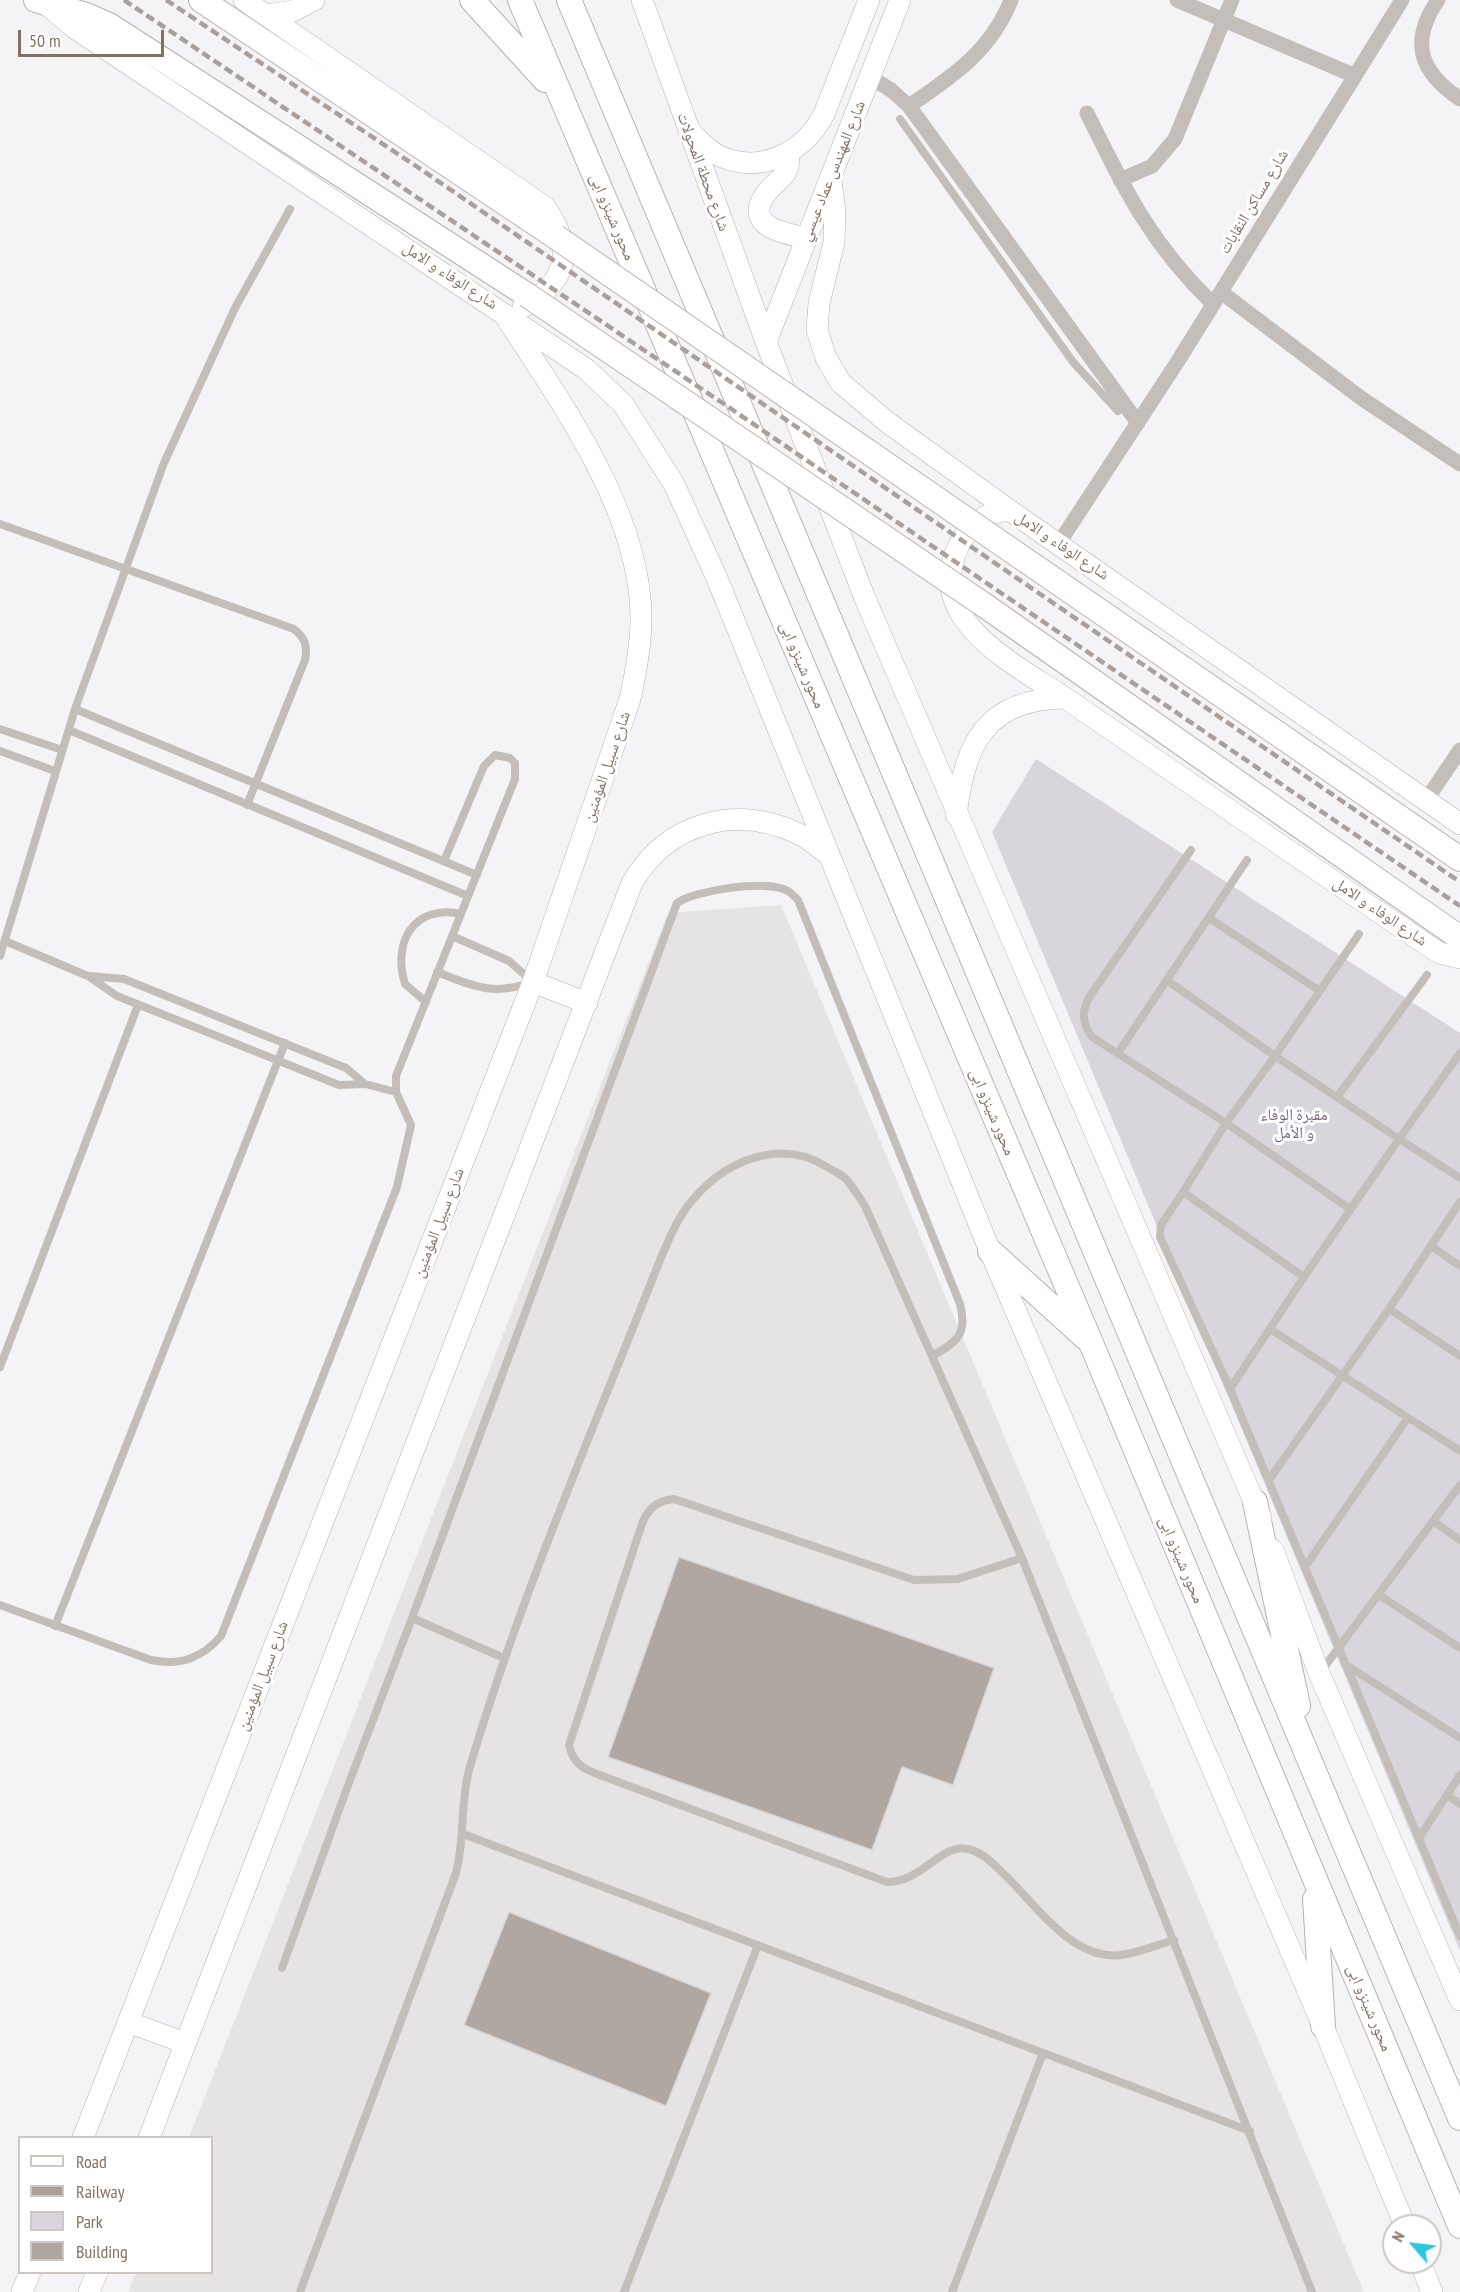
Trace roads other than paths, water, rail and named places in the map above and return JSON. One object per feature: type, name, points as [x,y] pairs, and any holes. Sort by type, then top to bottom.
[{"type":"main road","points":[[201,0],[556,237],[1460,859]]},
{"type":"main road","points":[[472,0],[515,44],[566,108]]},
{"type":"main road","name":"محور شينزو ابى","points":[[520,0],[1091,1343],[1460,2226]]},
{"type":"main road","points":[[569,0],[1460,2118]]},
{"type":"main road","points":[[41,2],[86,15],[110,26],[527,295],[984,605],[1460,938]]},
{"type":"main road","points":[[990,1251],[1091,1343]]},
{"type":"main road","points":[[1256,1502],[1309,1758]]},
{"type":"main road","points":[[1314,1878],[1323,2026]]},
{"type":"street","name":"شارع الوفاء و الامل","points":[[41,2],[82,33],[501,311],[522,308],[544,295],[559,275],[564,251],[559,227],[545,207],[244,0]]},
{"type":"street","points":[[267,15],[293,11],[314,0]]},
{"type":"street","name":"شارع محطة المحولات","points":[[642,0],[766,342],[864,596],[956,815],[1256,1502],[1319,1673],[1460,2000]]},
{"type":"street","name":"شارع المهندس عماد عيسي","points":[[687,129],[712,152],[737,161],[764,162],[789,153],[806,141],[818,126],[869,0]]},
{"type":"street","name":"شارع المهندس عماد عيسي","points":[[766,342],[900,0]]},
{"type":"street","points":[[909,106],[975,57],[998,30],[1011,0]]},
{"type":"street","points":[[1177,0],[1353,75]]},
{"type":"street","points":[[1120,180],[1152,166],[1165,154],[1175,139],[1232,0]]},
{"type":"street","name":"شارع مساكن النقابات","points":[[1059,543],[1217,298],[1353,75],[1402,0]]},
{"type":"street","points":[[1438,0],[1424,23],[1421,40],[1423,58],[1430,74],[1441,87],[1460,99]]},
{"type":"street","points":[[870,77],[891,90],[909,106],[1138,423]]},
{"type":"street","points":[[1088,113],[1131,202],[1160,245],[1217,298],[1460,464]]},
{"type":"street","points":[[789,153],[787,172],[764,197],[760,212],[766,226],[772,230],[807,238]]},
{"type":"street","name":"شارع الوفاء و الامل","points":[[831,181],[835,212],[834,242],[819,303],[818,330],[826,358],[841,383],[862,403],[1009,510],[1460,824]]},
{"type":"street","points":[[501,311],[586,369],[623,404],[674,484],[716,576],[990,1251],[1323,2026],[1400,2214]]},
{"type":"street","name":"شارع سبيل المؤمنين","points":[[83,2136],[533,982],[630,699],[639,658],[641,617],[637,576],[623,528],[592,455],[572,418],[501,311]]},
{"type":"street","name":"شارع الوفاء و الامل","points":[[1009,510],[996,511],[981,518],[959,544],[952,570],[953,596],[958,612],[980,639],[1427,945],[1440,953],[1460,958]]},
{"type":"street","points":[[956,815],[965,762],[976,742],[990,724],[1015,707],[1029,702],[1065,698]]},
{"type":"street","points":[[1427,799],[1460,750]]},
{"type":"street","points":[[149,2136],[632,883],[652,855],[677,835],[692,828],[723,820],[763,822],[802,835],[830,857]]},
{"type":"street","points":[[533,982],[587,1003]]},
{"type":"street","points":[[128,2022],[185,2043]]},
{"type":"street","points":[[22,2292],[29,2274]]},
{"type":"street","points":[[89,2292],[96,2274]]},
{"type":"street","points":[[1425,2274],[1432,2292]]},
{"type":"lane","points":[[900,119],[1077,367],[1118,411]]},
{"type":"lane","points":[[944,183],[959,175]]},
{"type":"lane","points":[[0,956],[75,710],[125,569],[186,410],[235,308],[290,209]]},
{"type":"lane","points":[[1077,367],[1089,357]]},
{"type":"lane","points":[[0,524],[294,629],[301,635],[306,643],[305,660],[247,805]]},
{"type":"lane","points":[[75,710],[477,874]]},
{"type":"lane","points":[[0,729],[62,750]]},
{"type":"lane","points":[[69,730],[468,896]]},
{"type":"lane","points":[[0,751],[55,771]]},
{"type":"lane","points":[[0,1605],[166,1663],[198,1657],[221,1636],[397,1187],[411,1125],[396,1092],[396,1076],[515,779],[515,763],[502,754],[495,755],[484,766],[444,861]]},
{"type":"lane","points":[[1191,850],[1084,1006],[1085,1028],[1092,1037],[1226,1123],[1350,1209]]},
{"type":"lane","points":[[1118,1053],[1247,860]]},
{"type":"lane","points":[[282,1968],[677,903],[686,897],[732,887],[776,887],[788,891],[798,900],[960,1304],[964,1320],[958,1339],[932,1356]]},
{"type":"lane","points":[[426,1002],[405,984],[400,957],[403,943],[419,920],[431,913],[446,911],[461,914]]},
{"type":"lane","points":[[1209,918],[1320,991]]},
{"type":"lane","points":[[1359,934],[1226,1123],[1161,1226],[1160,1238],[1230,1389],[1460,1936]]},
{"type":"lane","points":[[452,936],[509,961],[533,982]]},
{"type":"lane","points":[[5,941],[88,976],[107,990],[138,1005],[339,1085],[365,1084],[396,1092]]},
{"type":"lane","points":[[437,972],[486,990],[512,989],[533,982]]},
{"type":"lane","points":[[1337,1097],[1427,975]]},
{"type":"lane","points":[[88,976],[124,979],[346,1068],[365,1084]]},
{"type":"lane","points":[[1168,981],[1275,1056],[1460,1178]]},
{"type":"lane","points":[[0,1367],[138,1005]]},
{"type":"lane","points":[[55,1626],[285,1043]]},
{"type":"lane","points":[[1230,1389],[1350,1209],[1460,1053]]},
{"type":"lane","points":[[300,2292],[456,1873],[463,1834],[469,1773],[504,1658],[660,1260],[677,1222],[694,1197],[716,1176],[742,1162],[767,1154],[794,1154],[818,1161],[845,1178],[865,1206],[1022,1558],[1312,2292]]},
{"type":"lane","points":[[1183,1192],[1304,1277]]},
{"type":"lane","points":[[1269,1480],[1389,1309],[1460,1202]]},
{"type":"lane","points":[[1431,1246],[1460,1266]]},
{"type":"lane","points":[[1389,1309],[1460,1356]]},
{"type":"lane","points":[[1270,1329],[1460,1451]]},
{"type":"lane","points":[[1305,1567],[1407,1419]]},
{"type":"lane","points":[[1319,1673],[1460,1485]]},
{"type":"lane","points":[[1022,1558],[958,1580],[914,1580],[674,1499],[660,1501],[649,1509],[643,1521],[569,1745],[572,1758],[582,1768],[597,1774],[887,1882],[902,1882],[952,1849],[966,1848],[990,1861],[1076,1945],[1097,1954],[1120,1955],[1174,1940]]},
{"type":"lane","points":[[1433,1521],[1460,1540]]},
{"type":"lane","points":[[1379,1595],[1460,1648]]},
{"type":"lane","points":[[412,1618],[504,1658]]},
{"type":"lane","points":[[1347,1666],[1460,1738]]},
{"type":"lane","points":[[1419,1838],[1460,1775]]},
{"type":"lane","points":[[1447,1795],[1460,1804]]},
{"type":"lane","points":[[463,1834],[1250,2131]]},
{"type":"lane","points":[[624,2292],[758,1945]]},
{"type":"lane","points":[[952,2292],[1043,2053]]},
{"type":"railway","points":[[124,0],[724,404],[1460,906]]},
{"type":"railway","points":[[166,0],[416,166],[1460,882]]},
{"type":"park label","name":"مقبرة الوفاء و الأمل","points":[[1294,1124]]}]
